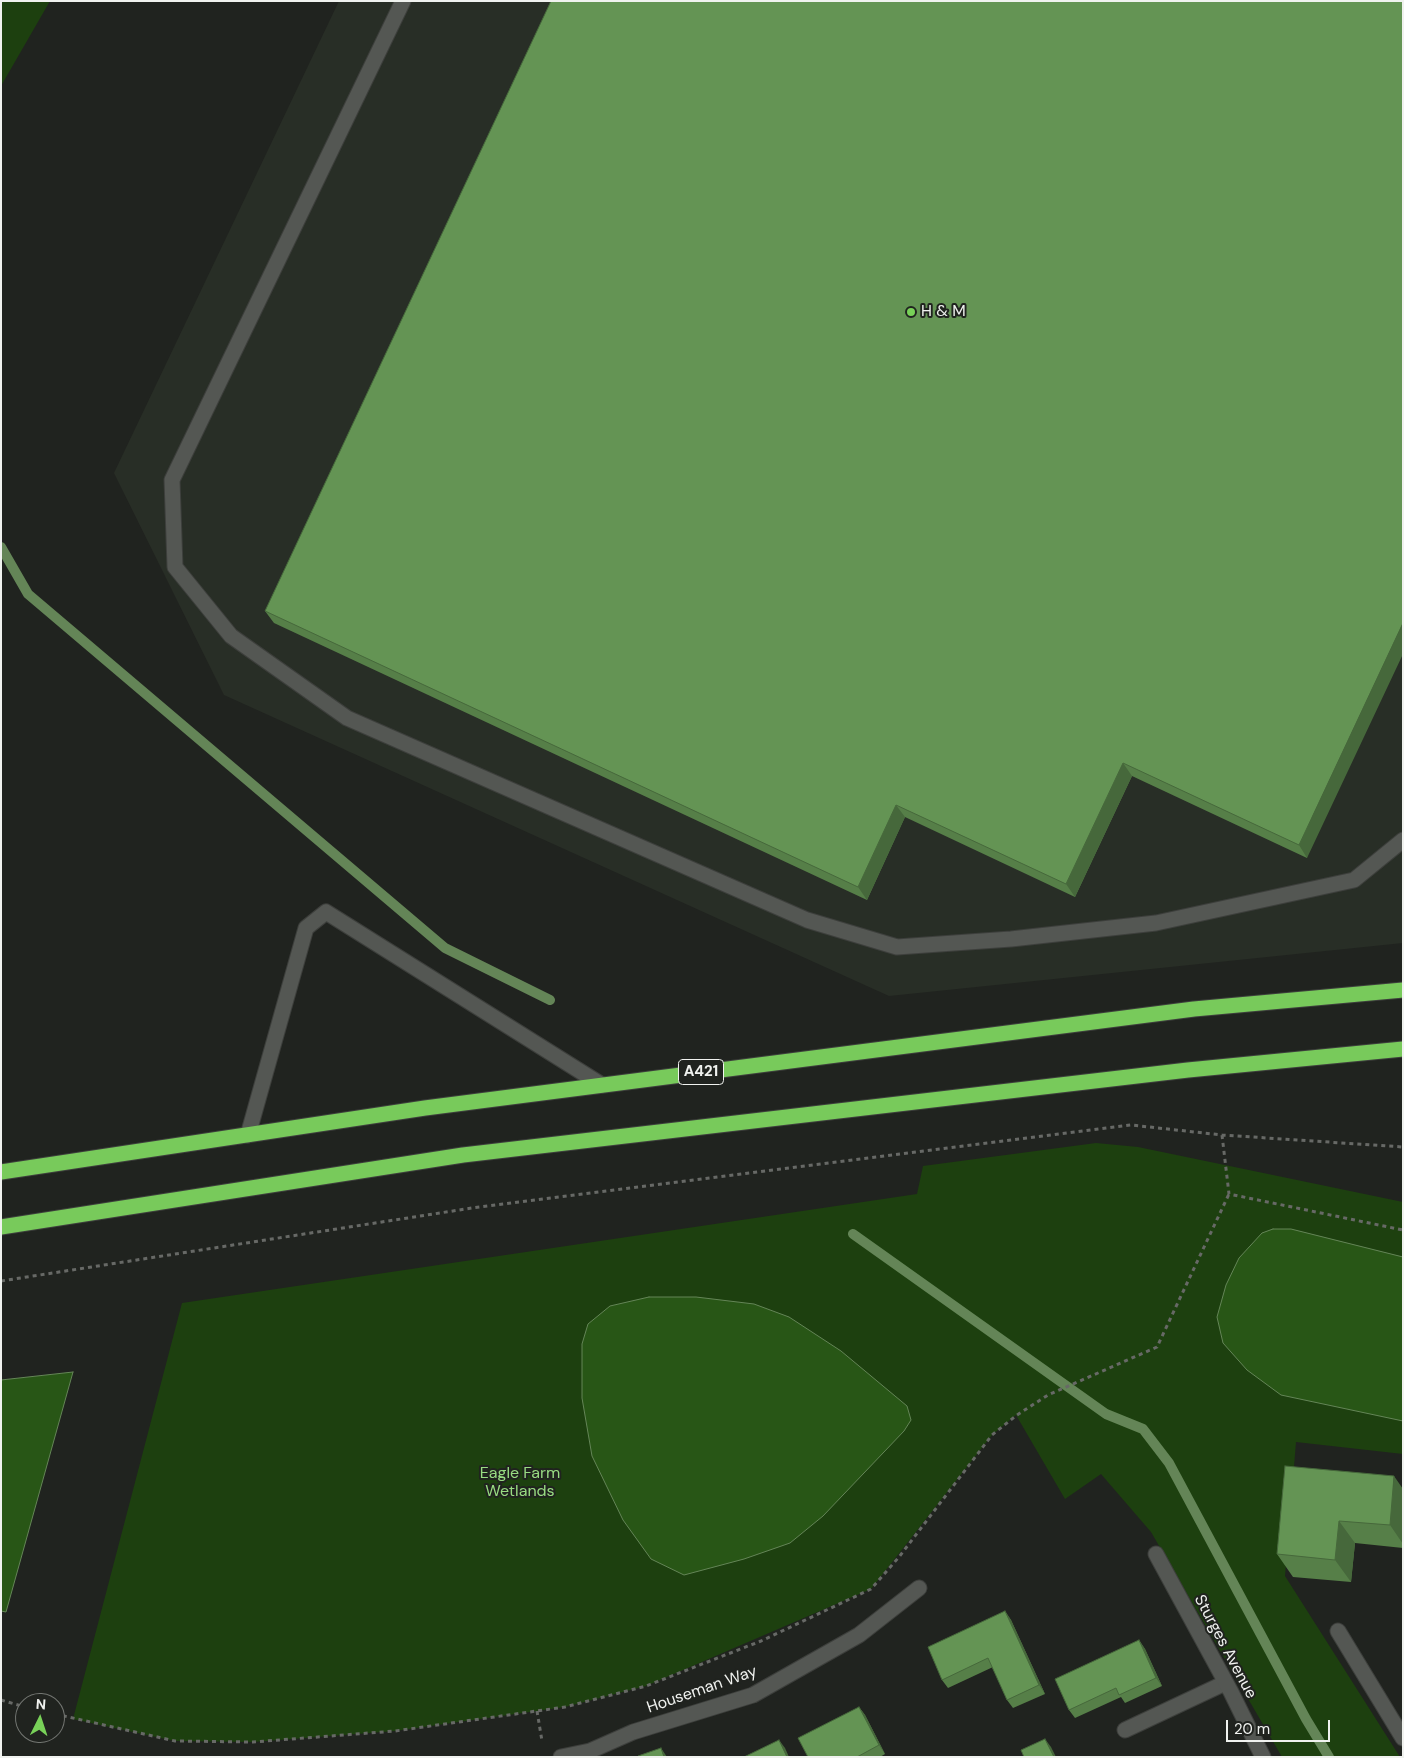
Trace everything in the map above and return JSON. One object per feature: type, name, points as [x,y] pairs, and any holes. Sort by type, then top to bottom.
[{"type":"highway","name":"A421","points":[[1,1172],[425,1108],[602,1085],[1194,1009],[1403,990]]},
{"type":"highway","points":[[1,1227],[463,1155],[1178,1072],[1403,1049]]},
{"type":"street","points":[[404,1],[172,480],[174,567],[231,636],[347,718],[807,920],[897,948],[1011,939],[1156,923],[1354,880],[1403,840]]},
{"type":"street","points":[[248,1135],[306,928],[326,912],[602,1085]]},
{"type":"street","name":"Sturges Avenue","points":[[1156,1554],[1263,1757]]},
{"type":"street","name":"Houseman Way","points":[[561,1757],[590,1751],[633,1732],[753,1695],[860,1635],[919,1588]]},
{"type":"street","points":[[1338,1631],[1403,1738]]},
{"type":"street","points":[[1124,1730],[1225,1683]]},
{"type":"path","points":[[1,1280],[472,1208],[1131,1125],[1222,1136],[1403,1147]]},
{"type":"path","points":[[65,1716],[175,1741],[253,1742],[395,1731],[565,1707],[646,1686],[762,1640],[871,1590],[899,1557],[992,1435],[1048,1394],[1124,1364],[1157,1348],[1229,1194],[1222,1136]]},
{"type":"path","points":[[1229,1194],[1403,1230]]},
{"type":"path","points":[[1,1700],[15,1704]]},
{"type":"path","points":[[537,1711],[543,1748]]},
{"type":"shaded area","name":"H & M","points":[[339,1],[1403,1],[1403,943],[889,996],[224,695],[114,473]]},
{"type":"shaded area","points":[[1273,1229],[1291,1229],[1403,1257],[1403,1421],[1281,1395],[1247,1370],[1223,1343],[1217,1317],[1226,1285],[1239,1258],[1262,1233]]},
{"type":"shaded area","points":[[649,1297],[696,1297],[754,1304],[789,1317],[841,1351],[907,1406],[911,1420],[904,1431],[823,1516],[790,1543],[744,1559],[684,1575],[651,1559],[623,1520],[592,1456],[582,1398],[582,1344],[588,1324],[610,1306]]},
{"type":"shaded area","points":[[73,1372],[6,1612],[1,1611],[1,1380]]},
{"type":"green space","points":[[1,1],[50,1],[1,86]]},
{"type":"green space","name":"Eagle Farm Wetlands","points":[[1096,1143],[1138,1147],[1403,1202],[1403,1454],[1296,1442],[1285,1576],[1400,1757],[1282,1757],[1151,1532],[1101,1474],[1065,1499],[1016,1415],[992,1435],[871,1589],[646,1686],[565,1707],[395,1731],[253,1742],[175,1741],[73,1719],[182,1303],[917,1194],[923,1166]]},
{"type":"building","name":"H & M","points":[[551,1],[1403,1],[1403,623],[1299,845],[1123,763],[1066,884],[896,805],[858,887],[265,611]]},
{"type":"building","points":[[1285,1466],[1394,1476],[1390,1525],[1339,1521],[1335,1560],[1277,1554]]},
{"type":"building","points":[[1005,1611],[1039,1685],[1007,1700],[988,1658],[942,1680],[928,1647]]},
{"type":"building","points":[[1139,1640],[1156,1678],[1119,1695],[1116,1688],[1069,1710],[1055,1679]]},
{"type":"building","points":[[859,1707],[879,1745],[857,1757],[808,1757],[798,1738]]},
{"type":"building","points":[[1045,1739],[1054,1757],[1024,1757],[1021,1750]]},
{"type":"building","points":[[779,1740],[787,1757],[744,1757]]},
{"type":"building","points":[[661,1748],[664,1757],[638,1756]]},
{"type":"waterway","points":[[1,547],[28,594],[445,948],[550,1000]]},
{"type":"waterway","points":[[853,1234],[1106,1414],[1143,1429],[1169,1463],[1306,1719],[1329,1757]]},
{"type":"place","name":"H & M","points":[[911,312]]}]
